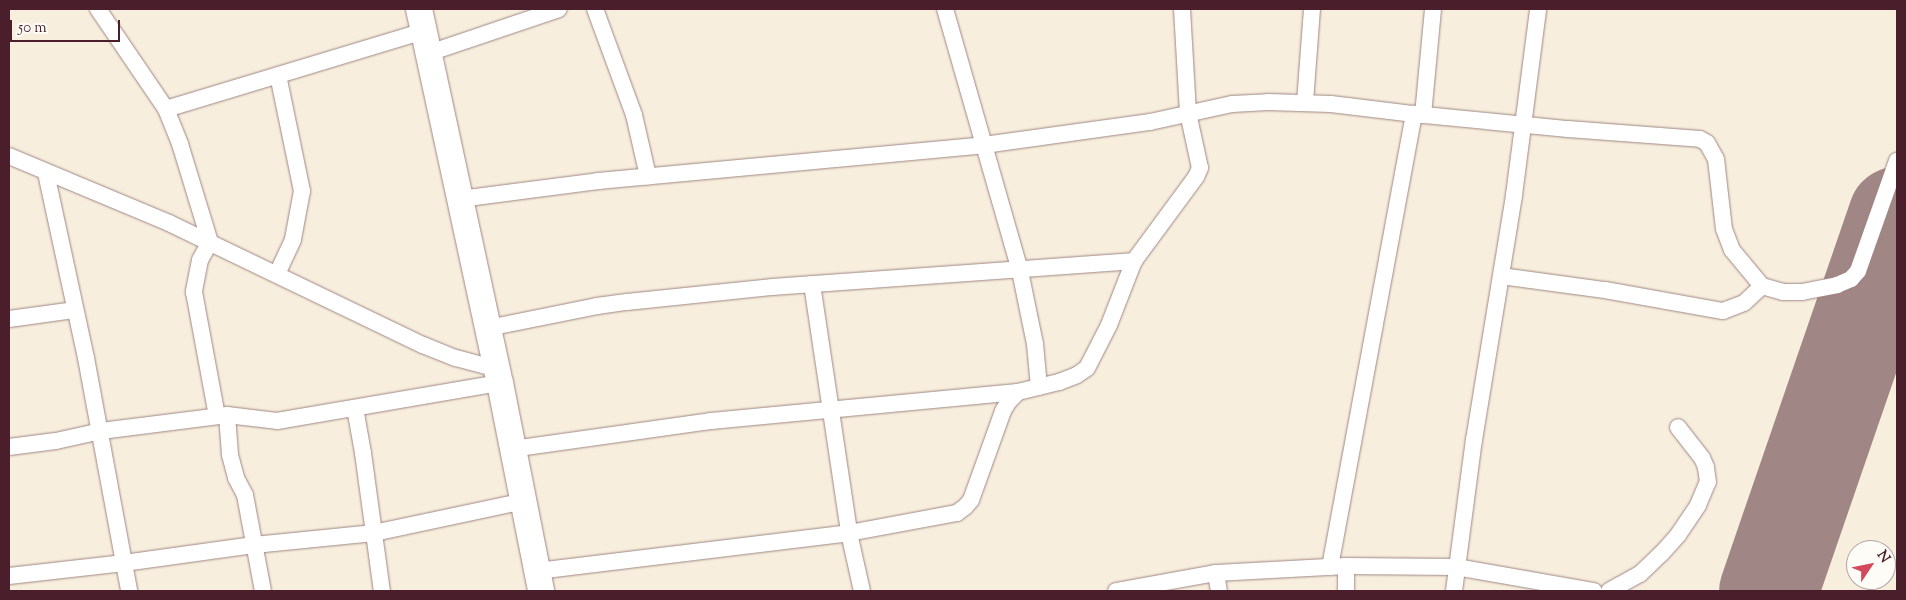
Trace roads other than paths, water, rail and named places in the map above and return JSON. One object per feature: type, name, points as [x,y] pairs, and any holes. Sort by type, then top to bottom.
[{"type":"main road","points":[[424,31],[488,328],[539,581]]},
{"type":"street","points":[[98,9],[166,110],[180,144],[210,242],[200,260],[194,292],[230,455],[236,478],[245,495],[263,591]]},
{"type":"street","points":[[166,110],[424,31],[559,9]]},
{"type":"street","points":[[595,9],[634,115],[648,176]]},
{"type":"street","points":[[945,9],[1020,271],[1035,344],[1038,387]]},
{"type":"street","points":[[512,450],[710,421],[1018,392],[1077,375],[1087,368],[1109,326],[1134,261],[1196,177],[1200,168],[1188,113],[1182,9]]},
{"type":"street","points":[[1306,102],[1312,9]]},
{"type":"street","points":[[1330,567],[1418,115],[1433,9]]},
{"type":"street","points":[[1454,591],[1489,342],[1501,276],[1523,124],[1538,9]]},
{"type":"street","points":[[277,274],[293,239],[302,191],[278,75]]},
{"type":"street","points":[[460,199],[648,176],[984,146],[1150,122],[1232,104],[1306,102],[1418,115],[1700,139],[1707,143],[1716,159],[1727,241],[1732,250],[1762,286],[1783,292],[1802,292],[1837,285],[1851,279],[1858,271],[1897,161]]},
{"type":"street","points":[[9,156],[210,242],[423,345],[498,376]]},
{"type":"street","points":[[46,173],[101,431],[130,591]]},
{"type":"street","points":[[488,328],[597,306],[812,284],[1020,271],[1134,261]]},
{"type":"street","points":[[1501,276],[1605,290],[1723,311],[1744,303],[1762,286]]},
{"type":"street","points":[[812,284],[849,533],[862,591]]},
{"type":"street","points":[[9,319],[75,310]]},
{"type":"street","points":[[9,447],[56,441],[101,431],[222,415],[277,421],[355,408],[498,376]]},
{"type":"street","points":[[539,581],[849,533],[957,513],[965,507],[974,491],[1003,411],[1018,392]]},
{"type":"street","points":[[355,408],[364,453],[382,591]]},
{"type":"street","points":[[1609,591],[1640,574],[1662,553],[1678,535],[1698,505],[1708,482],[1706,467],[1702,458],[1678,428]]},
{"type":"street","points":[[9,576],[124,563],[254,545],[374,533],[524,501]]},
{"type":"street","points":[[1346,566],[1346,591]]},
{"type":"street","points":[[1116,591],[1216,573],[1346,566],[1456,567],[1594,591]]},
{"type":"street","points":[[1216,573],[1219,591]]}]
